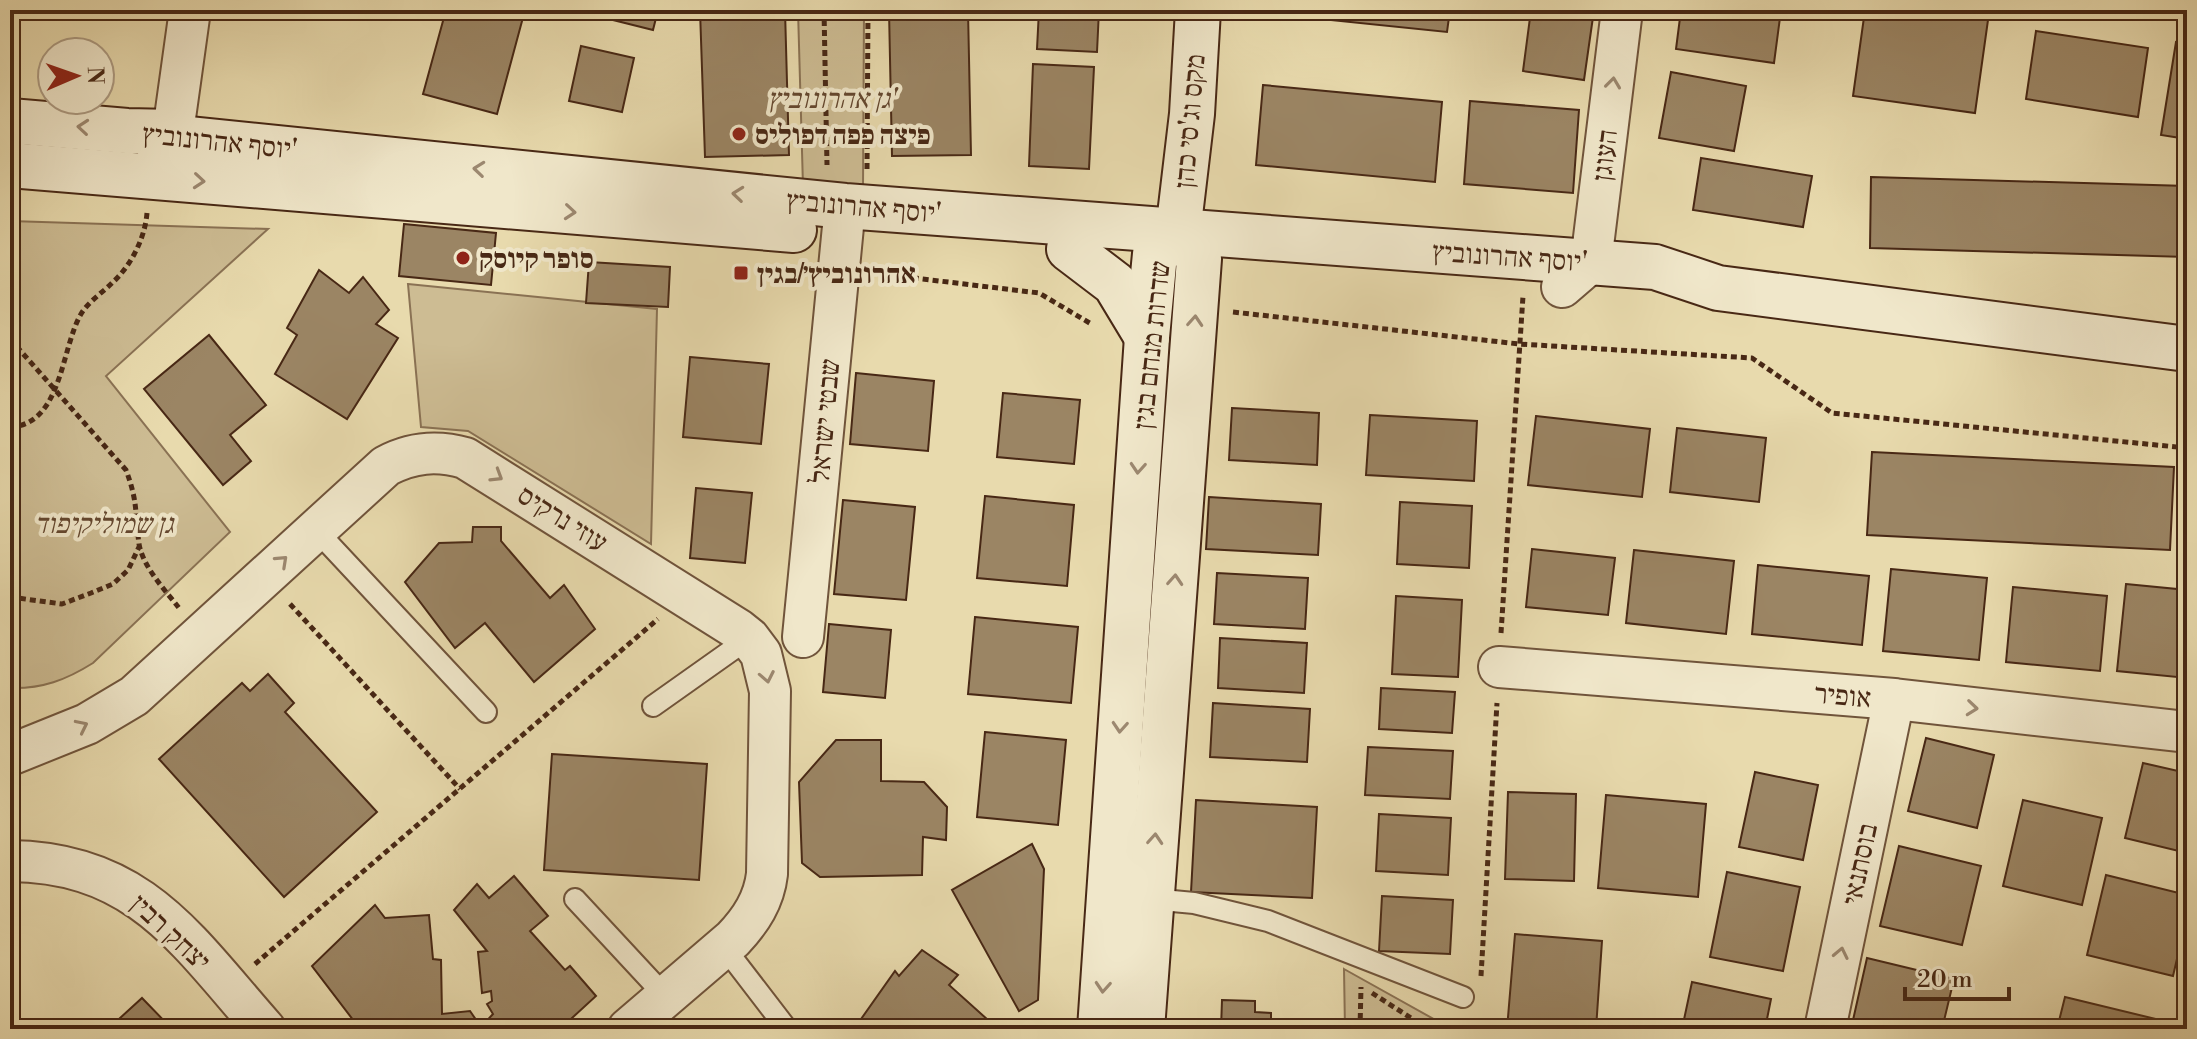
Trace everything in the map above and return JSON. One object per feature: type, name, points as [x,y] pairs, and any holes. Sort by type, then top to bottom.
[{"type":"street","points":[[147,175],[164,152],[173,132],[190,10]]},
{"type":"street","name":"מקס וג'סי כהן","points":[[1178,248],[1192,114],[1198,10]]},
{"type":"street","name":"העוגן","points":[[1576,274],[1622,10]]},
{"type":"street","points":[[127,131],[149,111],[181,67]]},
{"type":"street","name":"יוסף אהרונוביץ'","points":[[10,121],[173,132],[188,139],[1178,248],[1576,274],[1655,267],[1718,288],[2187,349]]},
{"type":"street","name":"יוסף אהרונוביץ'","points":[[10,165],[183,180],[846,213],[1069,249],[1178,248]]},
{"type":"street","name":"שבטי ישראל","points":[[803,637],[846,213]]},
{"type":"street","name":"שדרות מנחם בגין","points":[[1142,1029],[1196,308],[1178,248]]},
{"type":"street","name":"שדרות מנחם בגין","points":[[1100,1029],[1147,337],[1178,248]]},
{"type":"street","points":[[1069,249],[1115,284],[1147,337]]},
{"type":"street","name":"עוזי נרקיס","points":[[10,755],[61,736],[119,706],[148,685],[377,474],[397,460],[419,454],[454,455],[476,463],[749,638],[764,662],[770,691],[767,874],[761,898],[753,915],[724,947],[628,1029]]},
{"type":"street","name":"אופיר","points":[[1499,667],[1894,699],[2187,732]]},
{"type":"street","name":"בוסתנאי","points":[[1825,1029],[1894,699]]},
{"type":"street","name":"יצחק רבין","points":[[10,861],[63,866],[98,876],[130,891],[157,911],[265,1029]]},
{"type":"lane","points":[[316,530],[486,712]]},
{"type":"lane","points":[[653,706],[749,638]]},
{"type":"lane","points":[[575,899],[666,997]]},
{"type":"lane","points":[[1151,899],[1194,903],[1268,921],[1463,997]]},
{"type":"lane","points":[[724,947],[787,1029]]},
{"type":"path","points":[[824,10],[846,213]]},
{"type":"path","points":[[846,213],[868,10]]},
{"type":"path","points":[[10,427],[38,415],[56,391],[71,333],[82,310],[128,265],[146,222],[147,175]]},
{"type":"path","points":[[1196,308],[1519,344],[1752,358],[1832,413],[2187,448]]},
{"type":"path","points":[[10,339],[126,470],[136,496],[139,546],[161,585],[202,635]]},
{"type":"path","points":[[10,597],[62,604],[91,593],[113,584],[128,570],[139,546]]},
{"type":"path","points":[[265,577],[460,789]]},
{"type":"path","points":[[228,987],[686,595]]},
{"type":"path","points":[[1360,1029],[1361,958]]},
{"type":"path","points":[[1361,986],[1428,1029]]},
{"type":"green space","name":"גן אהרונוביץ'","points":[[798,10],[864,10],[863,189],[803,186]]},
{"type":"green space","name":"גן שמוליקיפוד","points":[[10,221],[268,229],[106,376],[230,532],[93,663],[53,682],[22,688],[10,688]]},
{"type":"green space","points":[[408,284],[657,309],[651,544],[468,431],[421,427]]},
{"type":"green space","points":[[1344,969],[1448,1027],[1467,1027],[1494,1019],[1607,1029],[1345,1029]]},
{"type":"building","points":[[446,10],[525,10],[497,114],[423,94]]},
{"type":"building","points":[[582,10],[658,10],[653,30]]},
{"type":"building","points":[[700,10],[785,10],[789,155],[705,157]]},
{"type":"building","points":[[889,10],[968,10],[971,155],[892,156]]},
{"type":"building","points":[[1039,10],[1099,10],[1097,52],[1037,49]]},
{"type":"building","points":[[1262,10],[1450,10],[1447,32],[1262,13]]},
{"type":"building","points":[[1531,10],[1594,10],[1584,80],[1523,71]]},
{"type":"building","points":[[1681,10],[1781,10],[1774,63],[1676,49]]},
{"type":"building","points":[[1865,10],[1919,10],[1988,20],[1975,113],[1853,96]]},
{"type":"building","points":[[2036,31],[2148,48],[2138,117],[2026,99]]},
{"type":"building","points":[[2176,42],[2187,44],[2187,139],[2161,135]]},
{"type":"building","points":[[581,46],[634,58],[622,112],[569,101]]},
{"type":"building","points":[[1033,64],[1094,67],[1089,169],[1029,166]]},
{"type":"building","points":[[1671,72],[1746,86],[1734,151],[1659,138]]},
{"type":"building","points":[[1263,85],[1442,102],[1435,182],[1256,165]]},
{"type":"building","points":[[1470,101],[1579,110],[1573,193],[1464,184]]},
{"type":"building","points":[[1701,158],[1812,176],[1803,227],[1693,210]]},
{"type":"building","points":[[1871,177],[2187,186],[2187,257],[1870,248]]},
{"type":"building","points":[[404,224],[496,233],[491,285],[399,276]]},
{"type":"building","points":[[589,262],[670,267],[668,307],[586,303]]},
{"type":"building","points":[[319,270],[349,293],[363,277],[389,310],[376,324],[398,338],[347,419],[275,374],[297,335],[287,328]]},
{"type":"building","points":[[209,335],[266,405],[230,435],[251,461],[223,485],[144,389]]},
{"type":"building","points":[[690,357],[769,364],[761,444],[683,437]]},
{"type":"building","points":[[856,373],[934,381],[928,451],[850,444]]},
{"type":"building","points":[[1003,393],[1080,400],[1074,464],[997,457]]},
{"type":"building","points":[[1232,408],[1319,413],[1317,465],[1229,460]]},
{"type":"building","points":[[1370,415],[1477,421],[1474,481],[1366,475]]},
{"type":"building","points":[[1536,416],[1650,429],[1642,497],[1528,485]]},
{"type":"building","points":[[1677,428],[1766,438],[1759,502],[1670,492]]},
{"type":"building","points":[[1872,452],[2174,467],[2170,550],[1867,535]]},
{"type":"building","points":[[696,488],[752,493],[745,563],[690,558]]},
{"type":"building","points":[[985,496],[1074,505],[1067,586],[977,578]]},
{"type":"building","points":[[1209,497],[1321,504],[1318,555],[1206,549]]},
{"type":"building","points":[[843,500],[915,507],[906,600],[834,594]]},
{"type":"building","points":[[1400,502],[1472,506],[1469,568],[1397,564]]},
{"type":"building","points":[[473,527],[501,527],[501,541],[550,598],[564,585],[595,629],[534,682],[485,623],[455,648],[405,582],[439,543],[472,542]]},
{"type":"building","points":[[1532,549],[1615,558],[1608,615],[1526,607]]},
{"type":"building","points":[[1634,550],[1734,561],[1726,634],[1626,623]]},
{"type":"building","points":[[1758,565],[1869,576],[1862,645],[1752,634]]},
{"type":"building","points":[[1891,569],[1987,578],[1979,660],[1883,651]]},
{"type":"building","points":[[1217,573],[1308,578],[1305,629],[1214,624]]},
{"type":"building","points":[[2126,584],[2187,590],[2187,678],[2117,671]]},
{"type":"building","points":[[2013,587],[2107,596],[2100,671],[2006,662]]},
{"type":"building","points":[[1396,596],[1462,600],[1458,677],[1392,674]]},
{"type":"building","points":[[975,617],[1078,627],[1071,703],[968,694]]},
{"type":"building","points":[[829,624],[891,630],[885,698],[823,692]]},
{"type":"building","points":[[1220,638],[1307,643],[1304,693],[1218,688]]},
{"type":"building","points":[[268,674],[294,703],[285,712],[377,812],[284,897],[159,759],[242,683],[250,691]]},
{"type":"building","points":[[1381,688],[1455,692],[1452,733],[1379,729]]},
{"type":"building","points":[[1213,703],[1310,709],[1307,762],[1210,757]]},
{"type":"building","points":[[985,732],[1066,740],[1058,825],[977,817]]},
{"type":"building","points":[[1926,738],[1994,755],[1977,828],[1908,811]]},
{"type":"building","points":[[836,740],[881,740],[881,781],[924,782],[947,807],[946,840],[923,837],[922,875],[820,877],[802,863],[799,782]]},
{"type":"building","points":[[1368,747],[1453,751],[1450,799],[1365,795]]},
{"type":"building","points":[[552,754],[707,764],[699,880],[544,870]]},
{"type":"building","points":[[2143,763],[2187,773],[2187,853],[2125,838]]},
{"type":"building","points":[[1755,772],[1818,785],[1803,860],[1739,847]]},
{"type":"building","points":[[1508,792],[1576,794],[1574,881],[1505,879]]},
{"type":"building","points":[[1606,795],[1706,804],[1698,897],[1598,888]]},
{"type":"building","points":[[1196,800],[1317,807],[1312,898],[1191,892]]},
{"type":"building","points":[[2023,800],[2102,818],[2082,905],[2003,886]]},
{"type":"building","points":[[1379,814],[1451,818],[1448,875],[1376,871]]},
{"type":"building","points":[[1032,844],[1044,869],[1038,1000],[1019,1011],[952,890]]},
{"type":"building","points":[[1899,846],[1981,866],[1962,945],[1880,926]]},
{"type":"building","points":[[1727,872],[1800,887],[1783,971],[1710,957]]},
{"type":"building","points":[[2106,875],[2187,895],[2187,916],[2173,976],[2087,955]]},
{"type":"building","points":[[514,876],[548,916],[530,931],[565,970],[570,966],[596,996],[560,1029],[360,1029],[312,966],[375,905],[385,918],[429,915],[433,959],[441,960],[442,1014],[470,1011],[481,1027],[493,1014],[487,1004],[492,1001],[491,991],[482,993],[478,952],[487,951],[454,910],[477,884],[489,898]]},
{"type":"building","points":[[1382,896],[1453,900],[1450,954],[1379,951]]},
{"type":"building","points":[[1515,934],[1602,941],[1596,1029],[1507,1029]]},
{"type":"building","points":[[922,950],[958,975],[949,985],[998,1029],[854,1029],[895,971],[899,976]]},
{"type":"building","points":[[1867,958],[1954,979],[1942,1029],[1851,1029]]},
{"type":"building","points":[[1692,982],[1771,999],[1765,1029],[1682,1029]]},
{"type":"building","points":[[2065,997],[2164,1021],[2162,1029],[2057,1029]]},
{"type":"building","points":[[142,998],[172,1029],[108,1029]]},
{"type":"building","points":[[1222,1000],[1255,1001],[1255,1012],[1271,1013],[1271,1029],[1221,1029]]},
{"type":"place","name":"פיצה פפה דפוליס","points":[[739,134]]},
{"type":"place","name":"סופר קיוסק","points":[[463,258]]},
{"type":"place","name":"אהרונוביץ׳/בגין","points":[[741,273]]}]
